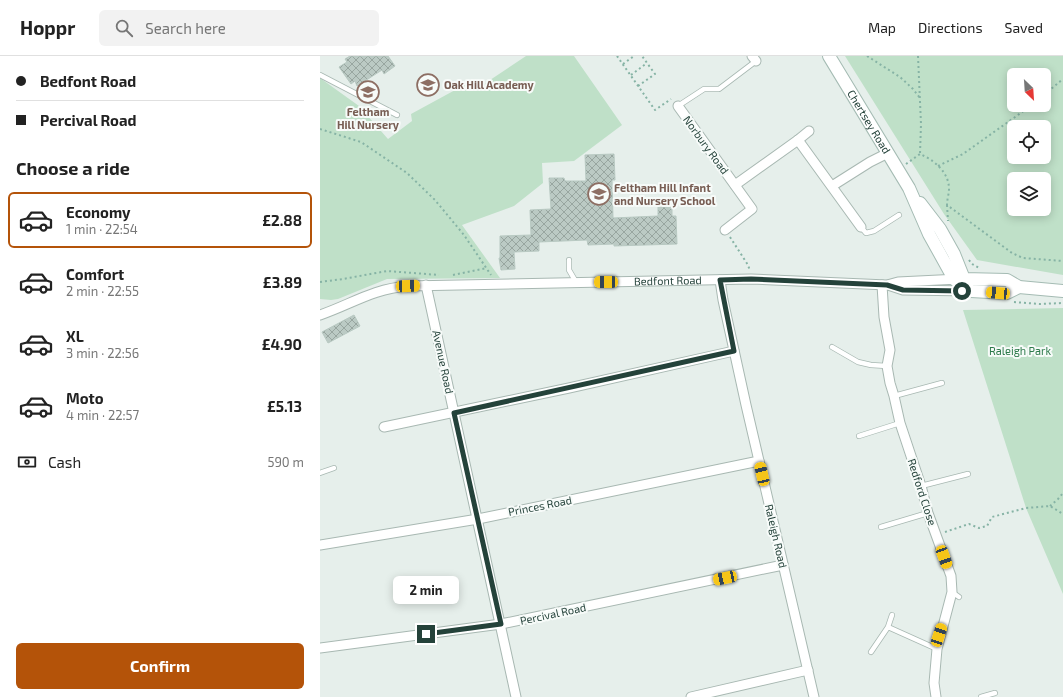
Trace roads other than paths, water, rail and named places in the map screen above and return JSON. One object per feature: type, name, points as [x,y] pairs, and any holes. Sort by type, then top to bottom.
[{"type":"street","name":"Chertsey Road","points":[[829,56],[909,188],[940,228],[954,254],[958,283]]},
{"type":"street","name":"Norbury Road","points":[[678,106],[752,209],[724,230]]},
{"type":"street","name":"Norbury Road","points":[[735,185],[809,131]]},
{"type":"street","points":[[798,140],[861,227]]},
{"type":"street","points":[[832,186],[870,162],[888,153]]},
{"type":"street","name":"Bedfont Road","points":[[320,315],[371,293],[385,289],[426,285],[497,285],[751,279],[884,285],[898,282],[958,283],[1007,280],[1019,287],[1063,291]]},
{"type":"street","name":"Raleigh Road","points":[[720,280],[734,351],[783,565],[798,622],[814,697]]},
{"type":"street","name":"Bedfont Road","points":[[958,283],[971,291],[1007,293],[1019,287]]},
{"type":"street","name":"Avenue Road","points":[[426,285],[516,697]]},
{"type":"street","name":"Redford Close","points":[[884,285],[884,317],[890,350],[887,366],[890,383],[900,423],[921,486],[928,513],[956,594],[937,649],[934,683],[936,697]]},
{"type":"street","points":[[320,307],[333,309]]},
{"type":"street","points":[[384,427],[734,351]]},
{"type":"street","name":"Princes Road","points":[[320,545],[478,519],[759,461]]},
{"type":"street","name":"Percival Road","points":[[320,648],[501,624],[783,565]]},
{"type":"street","points":[[694,697],[808,670]]},
{"type":"lane","points":[[678,106],[704,89],[719,89],[754,58]]},
{"type":"lane","points":[[320,75],[397,115]]},
{"type":"lane","points":[[861,227],[866,233],[874,231],[899,215]]},
{"type":"lane","points":[[569,260],[569,270],[576,282]]},
{"type":"lane","points":[[832,347],[858,362],[887,366]]},
{"type":"lane","points":[[894,396],[942,383]]},
{"type":"lane","points":[[859,436],[900,423]]},
{"type":"lane","points":[[320,474],[334,468]]},
{"type":"lane","points":[[921,486],[968,474]]},
{"type":"lane","points":[[881,527],[928,513]]},
{"type":"lane","points":[[871,652],[888,626],[892,615]]},
{"type":"lane","points":[[888,626],[937,649]]},
{"type":"lane","points":[[981,697],[995,693]]},
{"type":"place","name":"Oak Hill Academy","points":[[428,85]]},
{"type":"place","name":"Feltham Hill Nursery","points":[[368,92]]},
{"type":"place","name":"Feltham Hill Infant and Nursery School","points":[[599,194]]},
{"type":"park label","name":"Raleigh Park","points":[[1020,351]]}]
